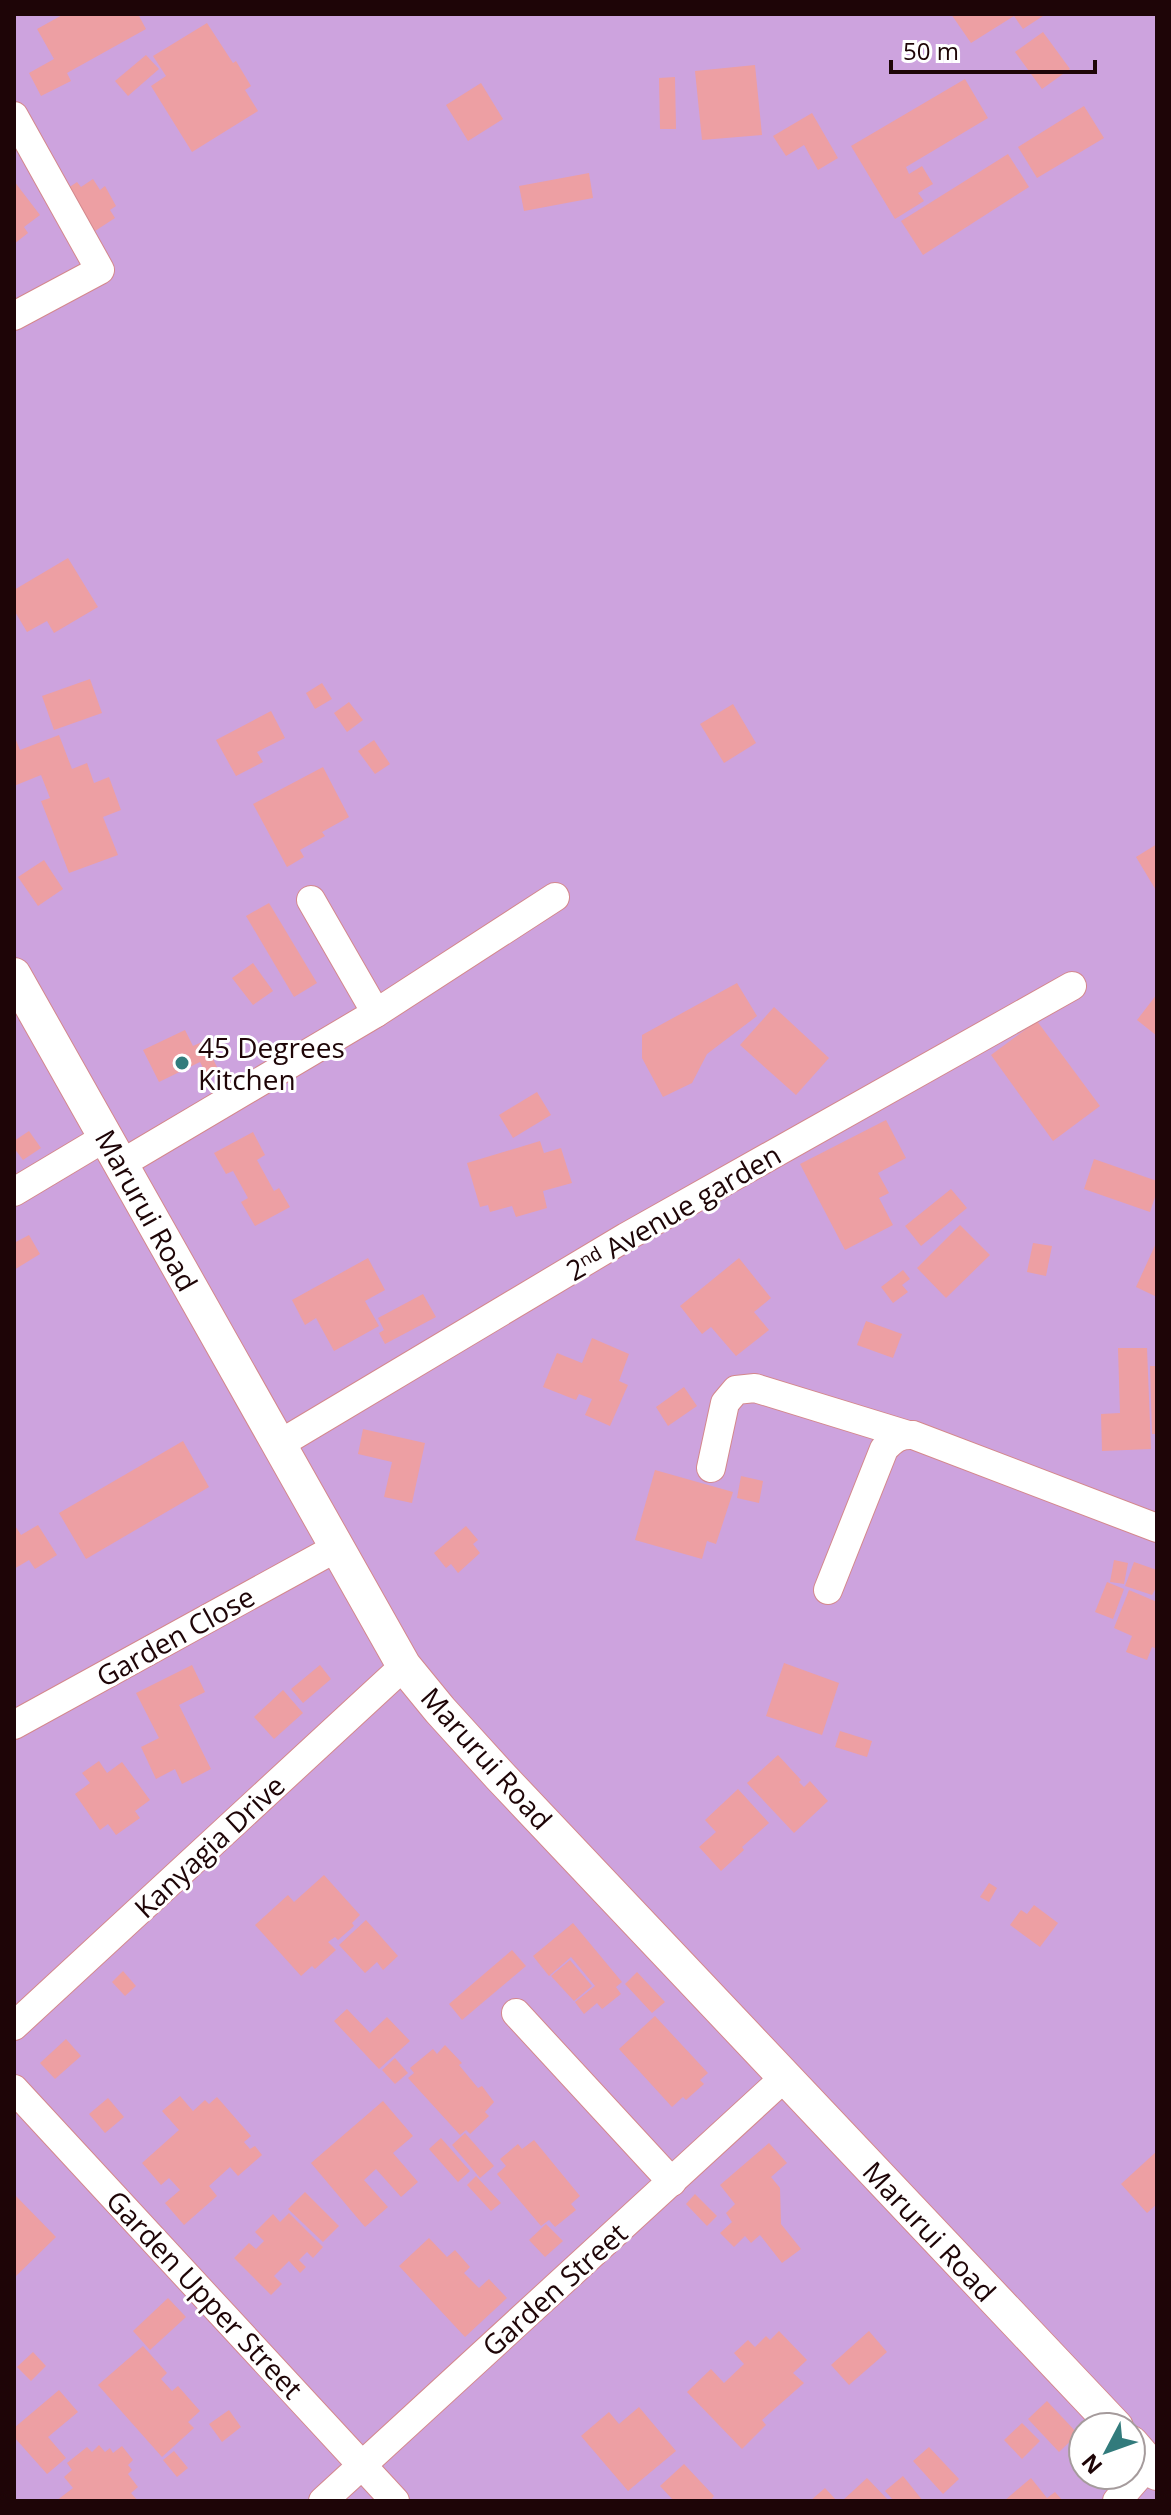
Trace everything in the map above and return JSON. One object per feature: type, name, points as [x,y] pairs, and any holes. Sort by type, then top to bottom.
[{"type":"street","points":[[14,116],[100,270],[14,316]]},
{"type":"street","points":[[14,1192],[114,1150],[376,1013],[555,897]]},
{"type":"street","points":[[311,900],[376,1013]]},
{"type":"street","name":"Marurui Road","points":[[14,975],[404,1666],[490,1765],[1101,2411]]},
{"type":"street","name":"2ⁿᵈ Avenue garden","points":[[278,1445],[626,1237],[1072,986]]},
{"type":"street","points":[[711,1468],[725,1403],[736,1390],[755,1388],[908,1435],[1157,1528]]},
{"type":"street","points":[[828,1590],[884,1449],[892,1440],[908,1435]]},
{"type":"street","name":"Garden Close","points":[[14,1725],[336,1548]]},
{"type":"street","name":"Kanyagia Drive","points":[[14,2026],[404,1666]]},
{"type":"street","points":[[516,2013],[672,2182]]},
{"type":"street","name":"Garden Street","points":[[323,2501],[785,2077]]},
{"type":"street","name":"Garden Upper Street","points":[[14,2089],[395,2501]]},
{"type":"shaded area","points":[[14,14],[1157,14],[1157,2501],[14,2501]]},
{"type":"building","points":[[64,14],[138,14],[146,29],[67,73],[71,81],[41,96],[29,73],[54,59],[37,29]]},
{"type":"building","points":[[951,14],[1043,16],[1023,29],[1014,16],[971,43]]},
{"type":"building","points":[[207,23],[251,86],[245,90],[258,111],[192,152],[151,86],[166,76],[153,56]]},
{"type":"building","points":[[1043,32],[1070,69],[1042,89],[1015,52]]},
{"type":"building","points":[[146,55],[159,69],[128,96],[115,81]]},
{"type":"building","points":[[755,65],[762,135],[702,140],[695,71]]},
{"type":"building","points":[[675,77],[676,129],[660,129],[659,78]]},
{"type":"building","points":[[965,79],[988,118],[906,167],[909,174],[922,166],[933,184],[918,193],[924,201],[895,219],[851,146]]},
{"type":"building","points":[[481,83],[503,119],[468,141],[446,105]]},
{"type":"building","points":[[1084,106],[1104,138],[1037,178],[1018,147]]},
{"type":"building","points":[[812,113],[838,158],[818,170],[804,145],[786,156],[773,136]]},
{"type":"building","points":[[1008,154],[1029,187],[923,255],[901,221]]},
{"type":"building","points":[[589,173],[593,198],[524,211],[519,186]]},
{"type":"building","points":[[93,179],[100,190],[105,186],[116,206],[110,210],[115,218],[95,231],[68,188],[77,182],[81,187]]},
{"type":"building","points":[[14,181],[40,215],[24,227],[28,233],[14,244]]},
{"type":"building","points":[[68,558],[98,607],[54,633],[47,621],[27,632],[14,610],[14,590]]},
{"type":"building","points":[[90,679],[102,713],[54,730],[42,696]]},
{"type":"building","points":[[322,683],[332,699],[315,709],[306,693]]},
{"type":"building","points":[[349,702],[363,720],[347,732],[334,713]]},
{"type":"building","points":[[733,704],[756,743],[724,763],[700,724]]},
{"type":"building","points":[[271,711],[285,738],[257,752],[263,762],[236,776],[216,740]]},
{"type":"building","points":[[14,735],[20,750],[59,735],[72,769],[87,763],[94,783],[109,777],[121,810],[103,817],[118,855],[69,873],[41,801],[50,798],[41,775],[14,786]]},
{"type":"building","points":[[374,740],[390,764],[375,774],[358,751]]},
{"type":"building","points":[[323,767],[349,817],[322,832],[325,836],[300,850],[304,857],[287,867],[253,804]]},
{"type":"building","points":[[1157,844],[1157,892],[1136,857]]},
{"type":"building","points":[[44,860],[63,889],[38,906],[18,877]]},
{"type":"building","points":[[269,903],[317,983],[294,997],[246,916]]},
{"type":"building","points":[[253,963],[273,991],[253,1005],[232,978]]},
{"type":"building","points":[[737,983],[757,1016],[707,1054],[692,1083],[663,1097],[642,1058],[642,1035]]},
{"type":"building","points":[[1157,994],[1157,1036],[1137,1020]]},
{"type":"building","points":[[774,1007],[829,1058],[796,1095],[740,1045]]},
{"type":"building","points":[[1037,1021],[1100,1106],[1053,1141],[991,1055]]},
{"type":"building","points":[[185,1030],[193,1046],[204,1041],[218,1069],[206,1074],[200,1062],[159,1082],[143,1050]]},
{"type":"building","points":[[537,1092],[551,1115],[513,1138],[499,1115]]},
{"type":"building","points":[[886,1120],[906,1158],[878,1173],[889,1193],[879,1198],[893,1225],[845,1250],[800,1164]]},
{"type":"building","points":[[29,1131],[41,1148],[23,1160],[14,1148],[14,1141]]},
{"type":"building","points":[[253,1132],[265,1155],[257,1160],[274,1191],[279,1188],[290,1207],[255,1226],[241,1202],[248,1198],[233,1171],[226,1174],[214,1153]]},
{"type":"building","points":[[540,1141],[544,1153],[561,1148],[572,1183],[543,1191],[547,1208],[516,1217],[512,1206],[490,1212],[488,1205],[480,1207],[467,1163]]},
{"type":"building","points":[[1094,1159],[1157,1181],[1150,1212],[1084,1189]]},
{"type":"building","points":[[951,1189],[967,1208],[921,1246],[905,1226]]},
{"type":"building","points":[[960,1225],[990,1255],[946,1298],[917,1268]]},
{"type":"building","points":[[29,1235],[40,1254],[14,1270],[14,1243]]},
{"type":"building","points":[[1157,1241],[1157,1297],[1136,1287]]},
{"type":"building","points":[[1033,1243],[1052,1246],[1046,1276],[1027,1272]]},
{"type":"building","points":[[368,1258],[385,1290],[365,1301],[379,1326],[334,1351],[316,1318],[305,1325],[292,1300]]},
{"type":"building","points":[[739,1258],[771,1298],[754,1312],[769,1330],[736,1356],[711,1327],[702,1334],[680,1306]]},
{"type":"building","points":[[903,1270],[910,1279],[902,1285],[908,1292],[893,1303],[881,1287]]},
{"type":"building","points":[[423,1294],[436,1317],[385,1344],[379,1333],[384,1330],[378,1318]]},
{"type":"building","points":[[866,1321],[902,1334],[893,1358],[857,1345]]},
{"type":"building","points":[[592,1338],[629,1354],[619,1381],[628,1385],[610,1426],[585,1415],[592,1399],[579,1394],[576,1400],[543,1387],[557,1353],[582,1363]]},
{"type":"building","points":[[1118,1348],[1147,1348],[1151,1449],[1102,1451],[1101,1414],[1120,1413]]},
{"type":"building","points":[[1150,1366],[1157,1366],[1157,1434],[1152,1434]]},
{"type":"building","points":[[684,1387],[697,1406],[668,1426],[656,1407]]},
{"type":"building","points":[[363,1429],[425,1443],[412,1503],[384,1497],[392,1462],[358,1454]]},
{"type":"building","points":[[183,1441],[209,1487],[86,1559],[59,1513]]},
{"type":"building","points":[[655,1470],[733,1492],[716,1544],[707,1541],[702,1559],[635,1540]]},
{"type":"building","points":[[741,1476],[763,1481],[759,1503],[737,1498]]},
{"type":"building","points":[[14,1524],[21,1535],[38,1525],[57,1555],[35,1569],[29,1560],[14,1569]]},
{"type":"building","points":[[466,1526],[478,1540],[473,1544],[480,1553],[458,1573],[451,1564],[446,1568],[434,1553]]},
{"type":"building","points":[[1114,1560],[1128,1563],[1124,1584],[1110,1582]]},
{"type":"building","points":[[1134,1562],[1157,1570],[1157,1586],[1152,1595],[1125,1586]]},
{"type":"building","points":[[1107,1582],[1124,1589],[1113,1619],[1095,1612]]},
{"type":"building","points":[[1129,1590],[1157,1602],[1157,1649],[1152,1647],[1147,1660],[1126,1652],[1132,1636],[1114,1628]]},
{"type":"building","points":[[784,1663],[839,1683],[822,1735],[766,1716]]},
{"type":"building","points":[[192,1665],[205,1692],[179,1705],[211,1769],[182,1784],[175,1769],[156,1779],[141,1747],[159,1738],[136,1693]]},
{"type":"building","points":[[320,1665],[331,1679],[303,1703],[291,1689]]},
{"type":"building","points":[[283,1690],[303,1713],[274,1739],[254,1717]]},
{"type":"building","points":[[840,1731],[872,1741],[867,1757],[835,1747]]},
{"type":"building","points":[[778,1755],[804,1787],[810,1781],[828,1801],[794,1833],[747,1783]]},
{"type":"building","points":[[99,1761],[107,1773],[122,1762],[150,1800],[135,1811],[140,1818],[116,1835],[108,1824],[100,1830],[75,1794],[90,1783],[82,1773]]},
{"type":"building","points":[[738,1789],[769,1823],[721,1871],[699,1847],[716,1832],[705,1820]]},
{"type":"building","points":[[324,1875],[360,1915],[352,1923],[354,1926],[338,1940],[335,1937],[328,1942],[336,1950],[315,1969],[312,1966],[301,1976],[255,1925],[288,1895],[294,1902]]},
{"type":"building","points":[[989,1883],[997,1888],[989,1902],[980,1897]]},
{"type":"building","points":[[1034,1905],[1058,1923],[1040,1947],[1010,1925],[1021,1910],[1027,1914]]},
{"type":"building","points":[[366,1920],[398,1956],[383,1970],[377,1962],[365,1973],[339,1945]]},
{"type":"building","points":[[573,1923],[622,1982],[616,1987],[621,1994],[602,2009],[597,2003],[584,2014],[575,2002],[595,1986],[571,1957],[549,1976],[533,1956]]},
{"type":"building","points":[[512,1950],[526,1966],[462,2020],[449,2004]]},
{"type":"building","points":[[570,1960],[592,1986],[574,2001],[551,1976]]},
{"type":"building","points":[[123,1971],[136,1986],[125,1996],[112,1982]]},
{"type":"building","points":[[637,1972],[665,2002],[652,2013],[625,1984]]},
{"type":"building","points":[[347,2009],[370,2033],[387,2017],[410,2041],[379,2069],[334,2021]]},
{"type":"building","points":[[655,2016],[708,2073],[700,2080],[704,2084],[686,2100],[683,2097],[672,2107],[619,2049]]},
{"type":"building","points":[[66,2039],[81,2056],[55,2079],[40,2063]]},
{"type":"building","points":[[445,2045],[462,2063],[459,2065],[478,2088],[482,2086],[494,2102],[485,2112],[489,2116],[470,2134],[466,2130],[460,2135],[408,2078],[414,2073],[410,2068],[433,2049],[437,2054]]},
{"type":"building","points":[[395,2058],[408,2073],[395,2084],[382,2070]]},
{"type":"building","points":[[180,2096],[193,2111],[205,2100],[209,2104],[217,2097],[251,2136],[244,2142],[250,2149],[255,2146],[262,2155],[238,2176],[230,2167],[209,2186],[217,2196],[184,2225],[165,2203],[180,2190],[169,2178],[161,2185],[142,2163],[179,2130],[162,2111]]},
{"type":"building","points":[[108,2098],[124,2117],[105,2133],[89,2114]]},
{"type":"building","points":[[383,2101],[413,2136],[393,2153],[418,2182],[401,2197],[376,2169],[364,2180],[388,2207],[365,2227],[311,2163]]},
{"type":"building","points":[[465,2133],[494,2166],[480,2178],[452,2145]]},
{"type":"building","points":[[441,2138],[470,2171],[458,2182],[429,2149]]},
{"type":"building","points":[[534,2140],[580,2196],[571,2204],[576,2210],[555,2227],[549,2220],[541,2226],[497,2174],[506,2166],[500,2159],[518,2144],[522,2149]]},
{"type":"building","points":[[769,2143],[787,2163],[771,2177],[780,2188],[781,2224],[801,2249],[782,2263],[760,2235],[751,2243],[745,2236],[734,2247],[720,2233],[732,2222],[726,2213],[735,2204],[720,2185]]},
{"type":"building","points":[[1157,2151],[1157,2204],[1147,2213],[1121,2184]]},
{"type":"building","points":[[476,2176],[501,2203],[491,2211],[467,2185]]},
{"type":"building","points":[[305,2192],[339,2226],[323,2242],[288,2209]]},
{"type":"building","points":[[14,2194],[56,2237],[14,2278]]},
{"type":"building","points":[[695,2194],[717,2216],[707,2226],[686,2204]]},
{"type":"building","points":[[289,2213],[323,2247],[313,2258],[307,2252],[299,2260],[306,2267],[300,2273],[289,2261],[274,2276],[282,2284],[271,2295],[234,2258],[249,2243],[256,2249],[264,2241],[255,2232],[273,2214],[280,2222]]},
{"type":"building","points":[[546,2224],[563,2241],[545,2257],[529,2240]]},
{"type":"building","points":[[429,2238],[447,2257],[455,2250],[470,2267],[464,2273],[479,2288],[489,2279],[507,2298],[465,2337],[399,2266]]},
{"type":"building","points":[[168,2298],[186,2317],[150,2350],[133,2331]]},
{"type":"building","points":[[779,2331],[807,2360],[793,2373],[804,2383],[762,2420],[766,2425],[742,2449],[687,2392],[711,2369],[724,2383],[744,2364],[734,2353],[748,2340],[755,2347],[766,2336],[770,2340]]},
{"type":"building","points":[[869,2331],[887,2352],[849,2385],[831,2365]]},
{"type":"building","points":[[143,2346],[167,2373],[161,2379],[172,2391],[178,2386],[200,2411],[188,2422],[194,2428],[162,2457],[98,2385]]},
{"type":"building","points":[[33,2352],[46,2366],[31,2381],[17,2367]]},
{"type":"building","points":[[59,2390],[78,2412],[48,2437],[66,2458],[47,2474],[14,2437],[14,2428]]},
{"type":"building","points":[[1047,2401],[1067,2422],[1067,2444],[1059,2452],[1028,2419]]},
{"type":"building","points":[[639,2407],[676,2451],[628,2491],[581,2436],[609,2412],[619,2424]]},
{"type":"building","points":[[229,2410],[241,2427],[222,2442],[209,2424]]},
{"type":"building","points":[[1022,2423],[1040,2441],[1022,2459],[1004,2440]]},
{"type":"building","points":[[99,2445],[105,2452],[110,2448],[113,2453],[122,2446],[133,2460],[128,2465],[132,2470],[128,2474],[138,2487],[131,2493],[138,2501],[56,2501],[73,2488],[64,2477],[72,2470],[67,2463],[87,2447],[92,2452]]},
{"type":"building","points":[[929,2447],[959,2479],[943,2494],[913,2461]]},
{"type":"building","points":[[174,2451],[188,2468],[177,2477],[163,2460]]},
{"type":"building","points":[[684,2464],[714,2496],[710,2501],[674,2501],[660,2486]]},
{"type":"building","points":[[903,2476],[923,2501],[894,2501],[885,2491]]},
{"type":"building","points":[[867,2478],[889,2501],[842,2501]]},
{"type":"building","points":[[1031,2478],[1047,2498],[1055,2492],[1063,2501],[1004,2501]]},
{"type":"building","points":[[825,2488],[837,2501],[810,2501]]},
{"type":"place","name":"45 Degrees Kitchen","points":[[182,1063]]}]
